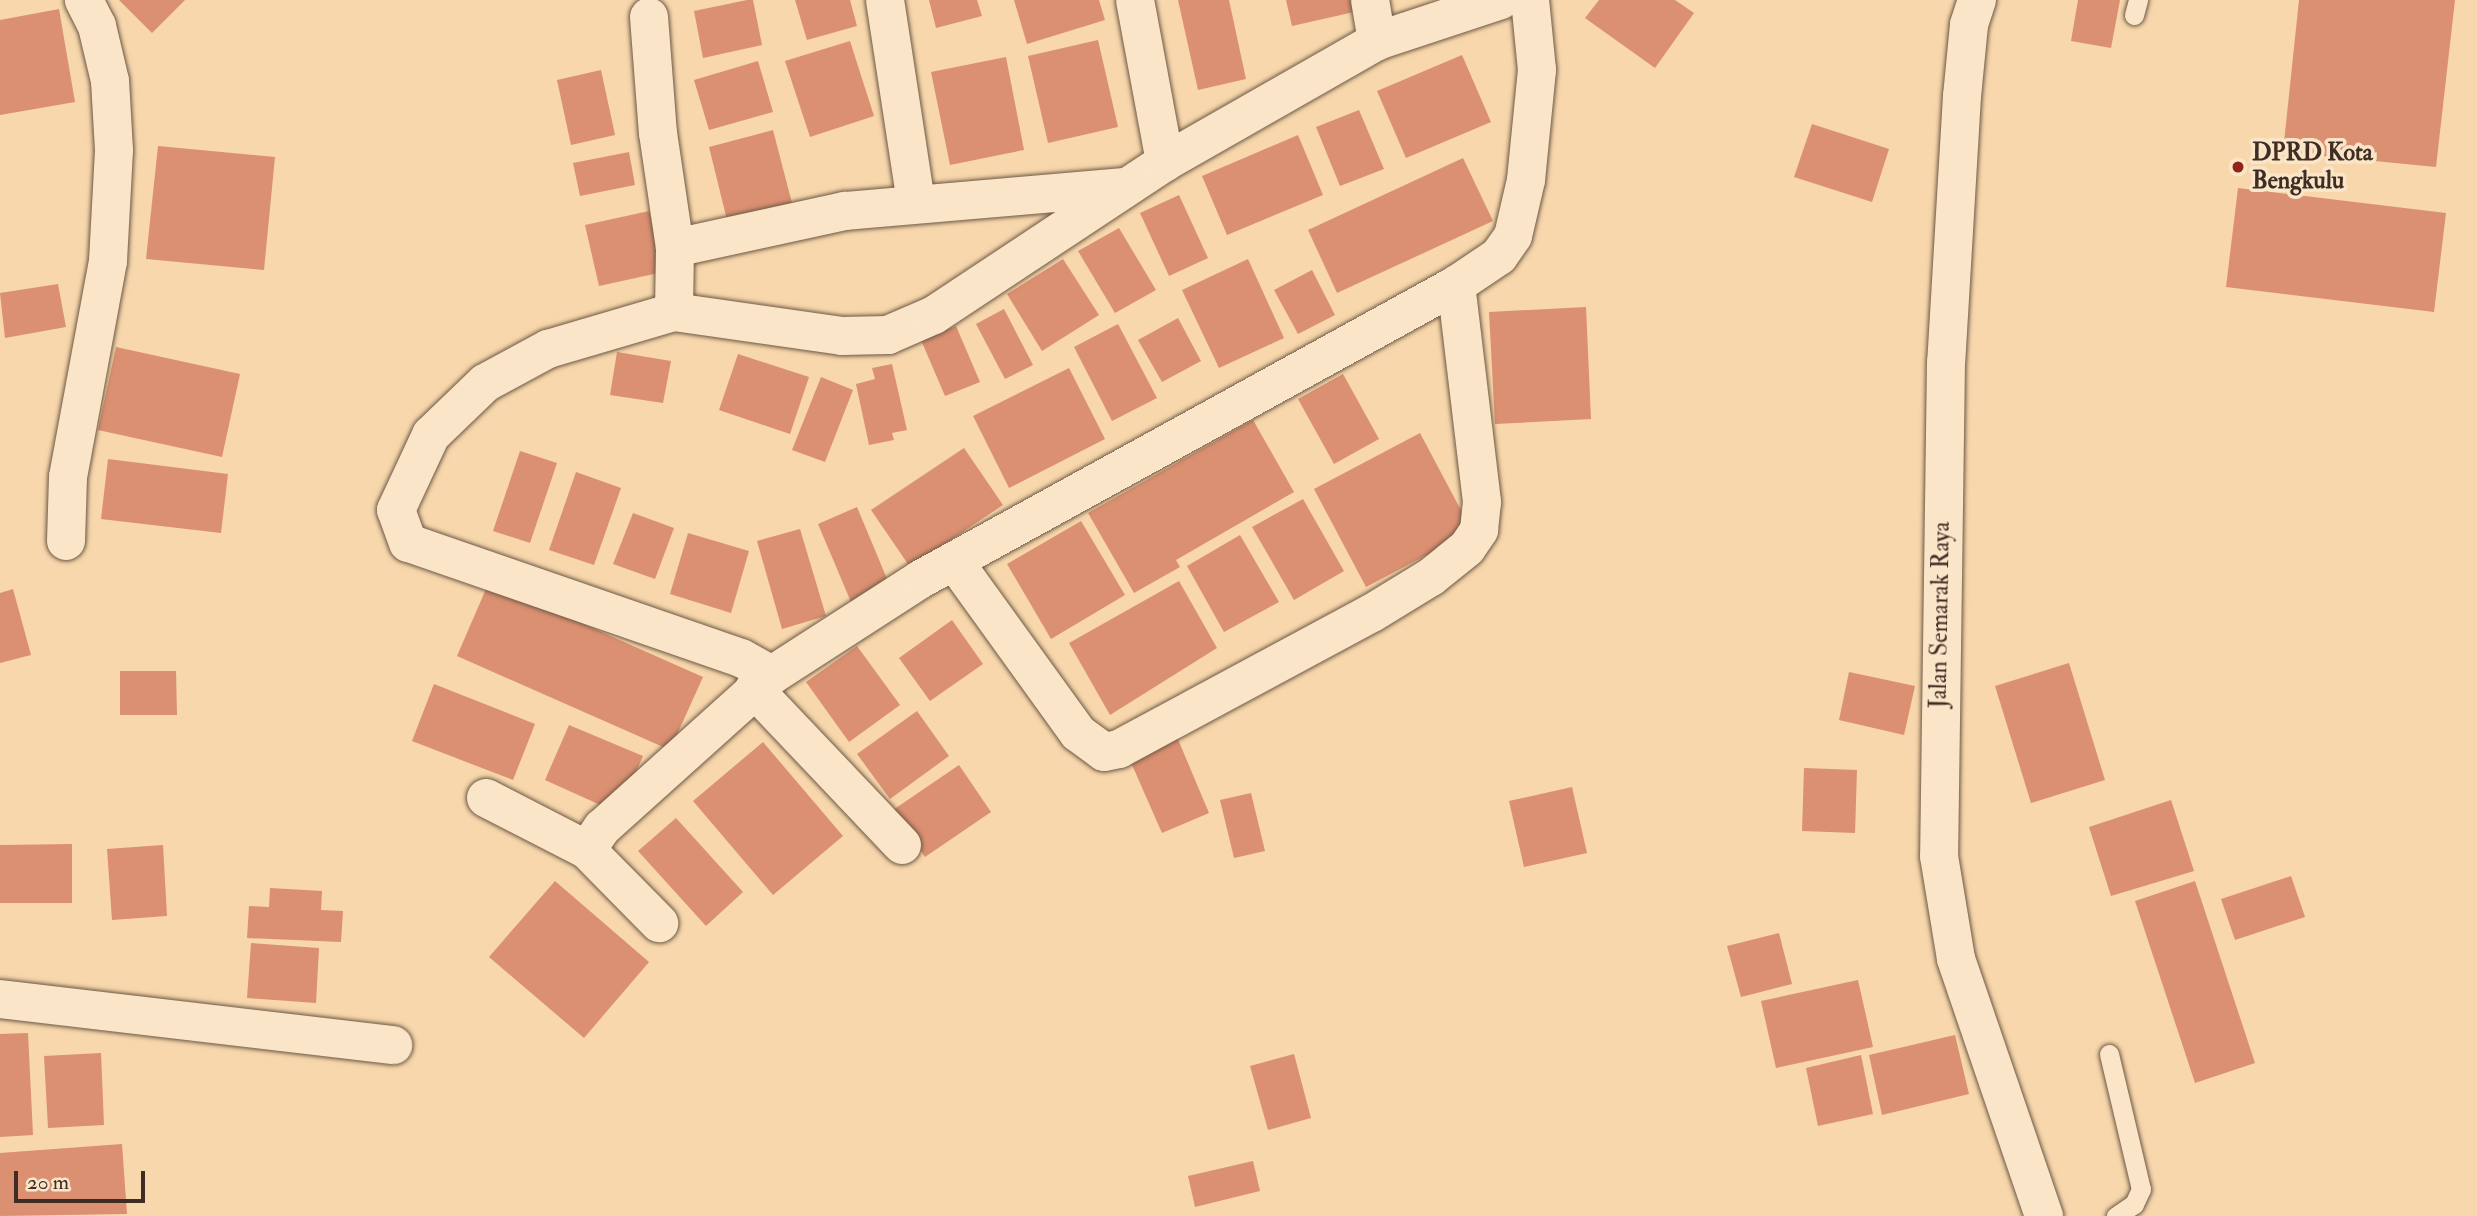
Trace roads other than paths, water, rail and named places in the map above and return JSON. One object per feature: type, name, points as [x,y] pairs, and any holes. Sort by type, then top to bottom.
[{"type":"street","points":[[66,541],[68,477],[108,261],[114,150],[110,80],[97,26],[84,0]]},
{"type":"street","points":[[885,0],[916,203]]},
{"type":"street","points":[[1135,0],[1165,162]]},
{"type":"street","points":[[1370,0],[1377,41]]},
{"type":"street","points":[[902,845],[741,658],[421,551],[401,531],[396,510],[431,435],[485,383],[548,349],[674,312],[842,336],[888,335],[934,315],[1165,162],[1377,41],[1501,0]]},
{"type":"street","points":[[587,850],[603,828],[763,682],[954,561],[1456,285],[1499,256],[1513,236],[1526,180],[1537,71],[1530,0]]},
{"type":"street","name":"Jalan Semarak Raya","points":[[1977,0],[1969,25],[1962,96],[1946,362],[1939,856],[1956,959],[2044,1216]]},
{"type":"street","points":[[649,17],[657,133],[675,248],[674,312]]},
{"type":"street","points":[[675,248],[845,211],[1126,187]]},
{"type":"street","points":[[954,561],[1078,733],[1104,752],[1119,750],[1360,620],[1431,577],[1467,548],[1479,530],[1482,502],[1456,285]]},
{"type":"street","points":[[486,798],[587,850],[659,923]]},
{"type":"street","points":[[0,999],[393,1045]]},
{"type":"lane","points":[[2109,1054],[2141,1189],[2134,1204],[2116,1216]]},
{"type":"place","name":"DPRD Kota Bengkulu","points":[[2238,167]]}]
